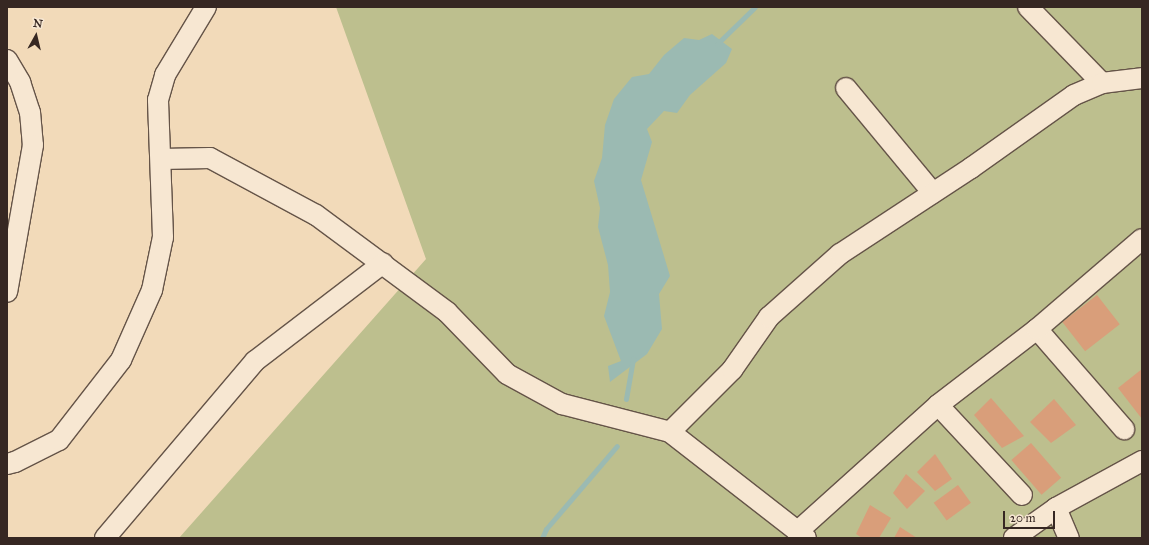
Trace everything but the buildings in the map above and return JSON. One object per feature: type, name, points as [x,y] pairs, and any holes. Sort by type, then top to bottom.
[{"type":"street","points":[[7,464],[15,462],[59,440],[121,360],[152,290],[163,237],[158,100],[165,75],[206,7]]},
{"type":"street","points":[[1028,7],[1102,83]]},
{"type":"street","points":[[7,60],[20,82],[30,112],[33,146],[7,292]]},
{"type":"street","points":[[670,432],[732,370],[769,317],[840,254],[933,193],[1074,95],[1102,83],[1142,78]]},
{"type":"street","points":[[846,88],[933,193]]},
{"type":"street","points":[[161,159],[210,158],[316,216],[383,263],[447,312],[507,374],[562,404],[670,432],[802,535],[938,405],[1037,329],[1140,244]]},
{"type":"street","points":[[105,538],[255,361],[383,263]]},
{"type":"street","points":[[1037,329],[1124,429]]},
{"type":"street","points":[[938,405],[1022,495]]},
{"type":"street","points":[[1014,538],[1056,508],[1142,461]]},
{"type":"street","points":[[1056,508],[1069,538]]},
{"type":"green space","points":[[336,7],[1142,7],[1142,538],[179,538],[426,259]]},
{"type":"water","points":[[712,34],[732,49],[726,63],[690,95],[677,113],[664,111],[647,129],[652,142],[641,180],[670,276],[659,294],[662,329],[647,354],[610,382],[608,366],[621,361],[604,316],[610,292],[608,265],[598,227],[600,208],[594,181],[602,158],[605,125],[614,99],[632,77],[649,74],[664,55],[684,38],[699,40]]},
{"type":"waterway","points":[[717,44],[755,7]]},
{"type":"waterway","points":[[626,399],[633,359]]},
{"type":"waterway","points":[[542,538],[546,529],[617,446]]}]
